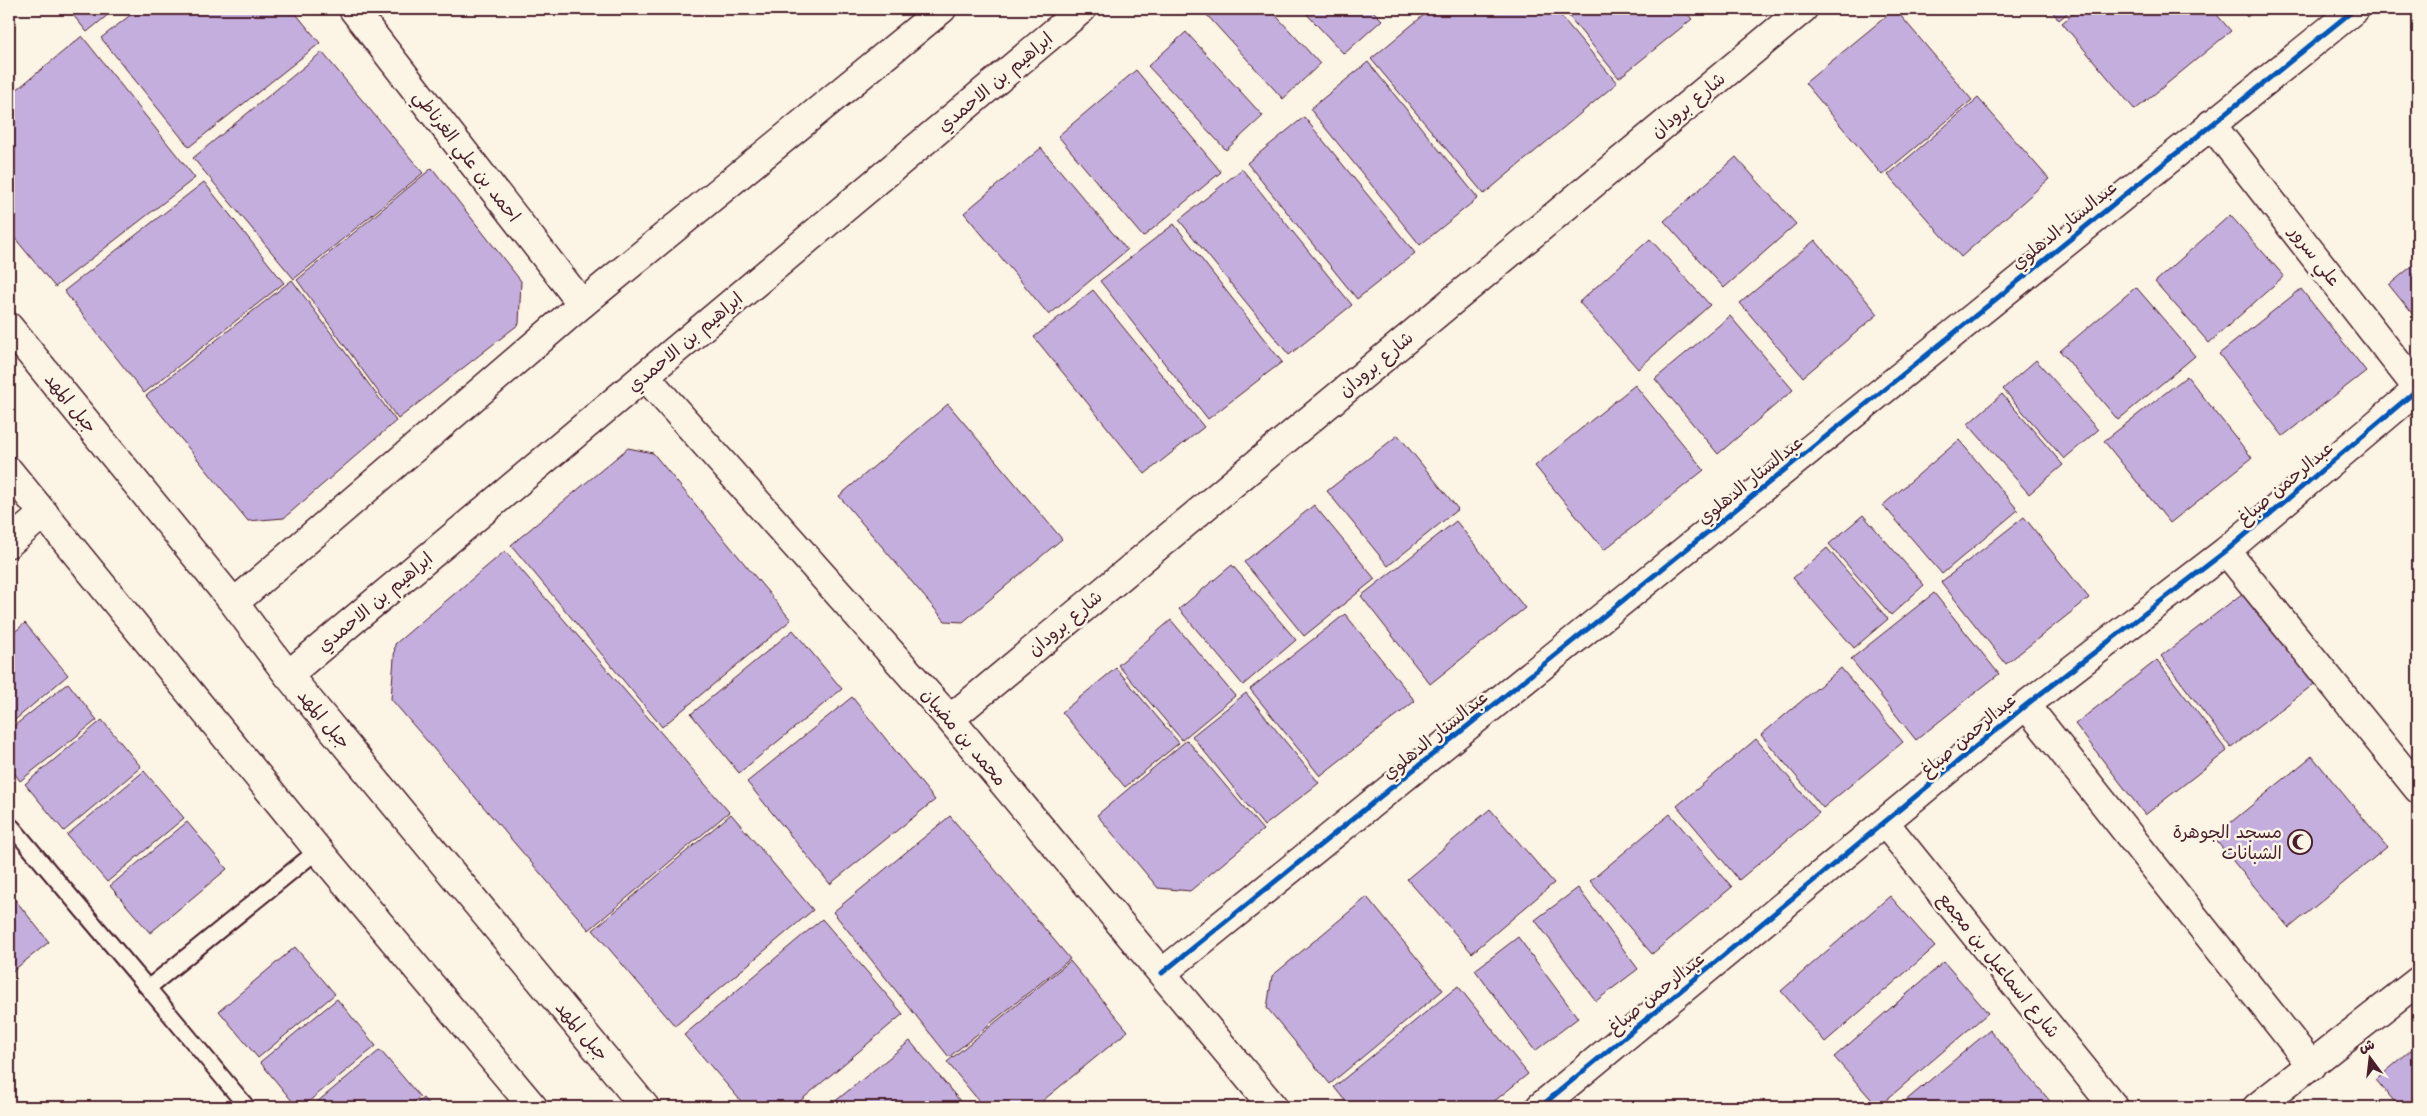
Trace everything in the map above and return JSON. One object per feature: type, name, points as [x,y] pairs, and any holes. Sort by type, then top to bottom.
[{"type":"street","name":"احمد بن علي الغرناطي","points":[[353,9],[582,304]]},
{"type":"street","points":[[234,603],[582,304],[942,9]]},
{"type":"street","name":"ابراهيم بن الاحمدي","points":[[288,675],[1082,9]]},
{"type":"street","name":"شارع برودان","points":[[950,719],[1803,9]]},
{"type":"street","name":"عبدالستار الدهلوي","points":[[1162,973],[2355,9]]},
{"type":"street","name":"علي سرور","points":[[2211,124],[2418,389]]},
{"type":"street","name":"جبل المهد","points":[[9,327],[234,603],[288,675],[645,1107]]},
{"type":"street","name":"محمد بن مضيان","points":[[645,376],[950,719],[1273,1107]]},
{"type":"street","name":"عبدالرحمن صباغ","points":[[1540,1107],[2026,705],[2226,551],[2418,389]]},
{"type":"street","points":[[9,471],[318,850],[532,1107]]},
{"type":"street","points":[[9,543],[44,513]]},
{"type":"street","points":[[2226,551],[2418,789]]},
{"type":"street","points":[[2026,705],[2312,1066]]},
{"type":"street","name":"شارع اسماعيل بن مجمع","points":[[1885,823],[2114,1107]]},
{"type":"street","points":[[2257,1107],[2312,1066],[2418,981]]},
{"type":"lane","points":[[9,827],[12,827],[247,1107]]},
{"type":"lane","points":[[148,988],[318,850]]},
{"type":"building","points":[[68,9],[115,9],[87,32]]},
{"type":"building","points":[[138,9],[292,9],[320,43],[189,147],[101,38]]},
{"type":"building","points":[[1212,9],[1270,9],[1320,64],[1283,99],[1206,14]]},
{"type":"building","points":[[1302,9],[1371,9],[1382,20],[1344,54]]},
{"type":"building","points":[[1431,9],[1555,9],[1617,83],[1484,194],[1371,59]]},
{"type":"building","points":[[1563,9],[1683,9],[1692,19],[1619,78]]},
{"type":"building","points":[[1895,9],[1972,100],[1882,175],[1805,83]]},
{"type":"building","points":[[2050,9],[2072,9],[2059,20]]},
{"type":"building","points":[[2079,9],[2212,9],[2231,31],[2135,110],[2062,23]]},
{"type":"building","points":[[2240,9],[2257,9],[2247,17]]},
{"type":"building","points":[[1186,32],[1263,116],[1226,150],[1148,66]]},
{"type":"building","points":[[82,36],[195,178],[55,287],[9,231],[9,96]]},
{"type":"building","points":[[322,52],[423,173],[294,279],[193,158]]},
{"type":"building","points":[[1368,62],[1478,198],[1420,245],[1310,109]]},
{"type":"building","points":[[1136,70],[1221,172],[1143,237],[1058,136]]},
{"type":"building","points":[[1978,98],[2049,179],[1961,257],[1888,175]]},
{"type":"building","points":[[1304,117],[1415,253],[1357,299],[1247,163]]},
{"type":"building","points":[[1041,148],[1127,250],[1049,315],[964,213]]},
{"type":"building","points":[[1736,157],[1796,224],[1724,288],[1664,221]]},
{"type":"building","points":[[432,168],[521,281],[519,324],[398,419],[297,280]]},
{"type":"building","points":[[1242,169],[1352,305],[1289,355],[1179,220]]},
{"type":"building","points":[[204,182],[284,283],[144,393],[64,291]]},
{"type":"building","points":[[2230,215],[2284,276],[2209,343],[2155,282]]},
{"type":"building","points":[[1174,224],[1282,362],[1208,419],[1100,281]]},
{"type":"building","points":[[1650,239],[1710,305],[1638,369],[1579,302]]},
{"type":"building","points":[[1815,240],[1878,314],[1803,377],[1740,303]]},
{"type":"building","points":[[2418,261],[2418,321],[2389,285]]},
{"type":"building","points":[[292,280],[396,421],[284,518],[248,521],[146,396]]},
{"type":"building","points":[[2136,287],[2195,356],[2118,420],[2060,351]]},
{"type":"building","points":[[2301,289],[2366,371],[2283,436],[2219,354]]},
{"type":"building","points":[[1093,290],[1204,427],[1145,474],[1034,337]]},
{"type":"building","points":[[1730,316],[1793,390],[1718,454],[1655,379]]},
{"type":"building","points":[[2036,360],[2098,430],[2064,459],[2003,389]]},
{"type":"building","points":[[2187,376],[2252,458],[2170,523],[2104,441]]},
{"type":"building","points":[[1635,385],[1704,470],[1604,550],[1535,466]]},
{"type":"building","points":[[2002,394],[2063,465],[2029,494],[1968,424]]},
{"type":"building","points":[[948,404],[1062,539],[963,622],[945,621],[839,496]]},
{"type":"building","points":[[1398,435],[1458,509],[1388,566],[1327,491]]},
{"type":"building","points":[[1959,440],[2018,510],[1942,574],[1883,505]]},
{"type":"building","points":[[628,448],[653,453],[791,620],[662,727],[511,545]]},
{"type":"building","points":[[1314,505],[1375,579],[1304,636],[1244,562]]},
{"type":"building","points":[[1863,515],[1924,585],[1891,615],[1829,544]]},
{"type":"building","points":[[2024,517],[2089,598],[2006,664],[1941,582]]},
{"type":"building","points":[[1456,521],[1525,608],[1430,684],[1361,596]]},
{"type":"building","points":[[1827,548],[1888,619],[1854,648],[1793,578]]},
{"type":"building","points":[[505,551],[729,812],[589,930],[391,699],[395,644]]},
{"type":"building","points":[[1232,565],[1296,640],[1243,685],[1179,609]]},
{"type":"building","points":[[1934,593],[1999,674],[1916,740],[1851,659]]},
{"type":"building","points":[[2243,593],[2314,684],[2231,748],[2161,656]]},
{"type":"building","points":[[1345,614],[1415,701],[1320,776],[1250,689]]},
{"type":"building","points":[[1171,620],[1235,696],[1182,740],[1118,665]]},
{"type":"building","points":[[25,623],[68,675],[9,725],[9,637]]},
{"type":"building","points":[[793,630],[842,689],[739,773],[691,714]]},
{"type":"building","points":[[2157,660],[2227,751],[2145,815],[2075,724]]},
{"type":"building","points":[[1116,668],[1179,743],[1125,787],[1062,712]]},
{"type":"building","points":[[1841,668],[1903,742],[1823,808],[1761,735]]},
{"type":"building","points":[[68,683],[97,720],[20,781],[9,766],[9,730]]},
{"type":"building","points":[[1246,693],[1319,783],[1264,826],[1192,736]]},
{"type":"building","points":[[852,697],[935,800],[830,884],[747,782]]},
{"type":"building","points":[[102,720],[141,767],[64,831],[25,784]]},
{"type":"building","points":[[1756,739],[1819,813],[1739,880],[1677,806]]},
{"type":"building","points":[[1187,740],[1263,830],[1190,891],[1158,888],[1097,815]]},
{"type":"building","name":"مسجد الجوهرة الشبانات","points":[[2312,756],[2387,847],[2289,928],[2213,837]]},
{"type":"building","points":[[144,771],[184,818],[107,882],[67,835]]},
{"type":"building","points":[[1490,809],[1554,883],[1472,953],[1407,879]]},
{"type":"building","points":[[731,814],[813,910],[675,1026],[593,930]]},
{"type":"building","points":[[1670,814],[1732,887],[1652,954],[1590,881]]},
{"type":"building","points":[[950,816],[1070,959],[949,1057],[833,912]]},
{"type":"building","points":[[187,822],[227,869],[150,933],[110,886]]},
{"type":"building","points":[[1578,888],[1638,969],[1596,1001],[1535,920]]},
{"type":"building","points":[[9,892],[49,942],[9,974]]},
{"type":"building","points":[[1890,896],[1935,947],[1825,1042],[1781,991]]},
{"type":"building","points":[[1367,897],[1443,990],[1330,1084],[1267,1008],[1272,976]]},
{"type":"building","points":[[822,919],[903,1014],[793,1107],[746,1107],[684,1035]]},
{"type":"building","points":[[1518,937],[1578,1018],[1535,1051],[1475,970]]},
{"type":"building","points":[[295,947],[335,994],[258,1058],[219,1011]]},
{"type":"building","points":[[1070,961],[1128,1031],[1035,1107],[984,1107],[947,1062]]},
{"type":"building","points":[[1944,962],[1988,1013],[1878,1107],[1834,1057]]},
{"type":"building","points":[[1458,986],[1528,1074],[1487,1107],[1350,1107],[1334,1087]]},
{"type":"building","points":[[337,999],[376,1046],[302,1107],[297,1107],[260,1062]]},
{"type":"building","points":[[1990,1030],[2055,1107],[1898,1107]]},
{"type":"building","points":[[910,1041],[965,1107],[828,1107]]},
{"type":"building","points":[[2418,1044],[2418,1107],[2399,1107],[2376,1080]]},
{"type":"building","points":[[380,1050],[420,1097],[407,1107],[311,1107]]},
{"type":"building","points":[[423,1098],[431,1107],[412,1107]]},
{"type":"cycle path","points":[[1162,973],[2355,9]]},
{"type":"cycle path","points":[[1540,1107],[2026,705],[2226,551],[2418,389]]},
{"type":"place","name":"مسجد الجوهرة الشبانات","points":[[2300,842]]}]
